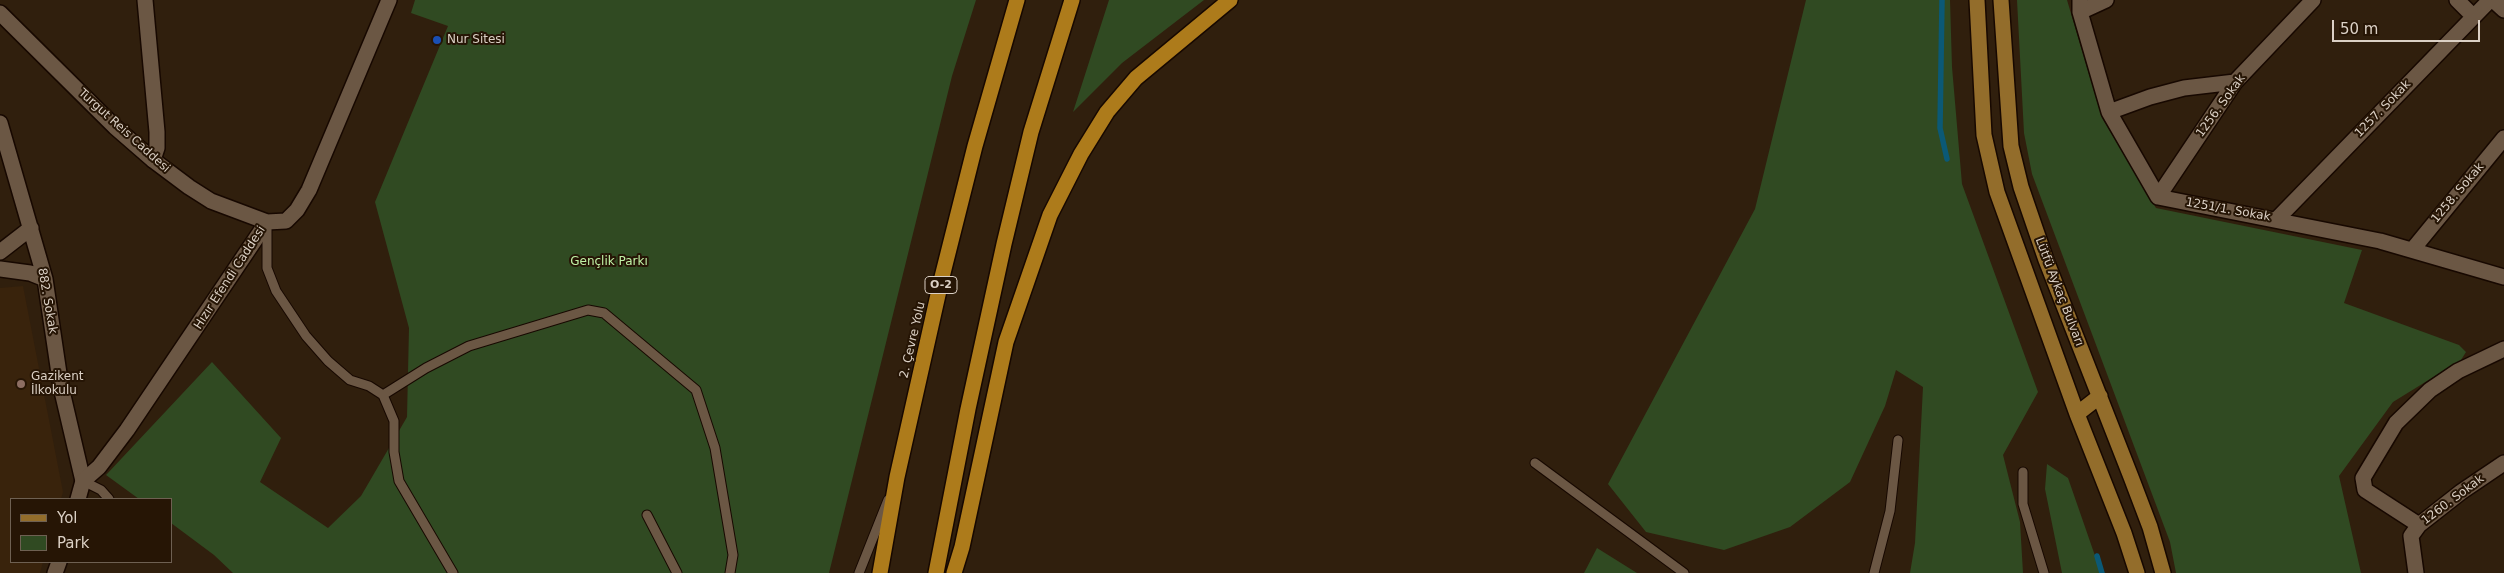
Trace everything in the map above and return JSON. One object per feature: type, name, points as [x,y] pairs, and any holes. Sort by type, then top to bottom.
[{"type":"highway","name":"2. Çevre Yolu","points":[[880,573],[897,477],[974,146],[1018,0]]},
{"type":"highway","points":[[936,573],[968,409],[1004,244],[1032,132],[1072,0]]},
{"type":"highway","points":[[954,573],[962,547],[1006,342],[1050,215],[1081,154],[1107,112],[1136,78],[1230,0]]},
{"type":"main road","name":"Lütfü Aykaç Bulvarı","points":[[1977,0],[1984,135],[1997,192],[2077,414],[2124,533],[2137,573]]},
{"type":"main road","name":"Lütfü Aykaç Bulvarı","points":[[2001,0],[2011,146],[2021,187],[2046,260],[2150,527],[2163,573]]},
{"type":"main road","points":[[2070,392],[2100,396]]},
{"type":"main road","points":[[2077,414],[2100,396]]},
{"type":"street","points":[[145,0],[157,132],[157,148],[153,160]]},
{"type":"street","name":"Hızır Efendi Caddesi","points":[[78,498],[84,482],[99,467],[127,430],[267,222],[286,221],[297,210],[309,190],[389,0]]},
{"type":"street","points":[[2106,0],[2080,6],[2109,112],[2158,197]]},
{"type":"street","name":"1256. Sokak","points":[[2158,197],[2235,82],[2313,0]]},
{"type":"street","points":[[2457,0],[2473,16]]},
{"type":"street","points":[[2492,0],[2504,10]]},
{"type":"street","name":"1257. Sokak","points":[[2277,219],[2473,16],[2492,0]]},
{"type":"street","name":"Turgut Reis Caddesi","points":[[0,13],[115,127],[153,160],[189,187],[211,200],[267,222]]},
{"type":"street","points":[[2109,112],[2150,97],[2184,88],[2235,82]]},
{"type":"street","name":"882. Sokak","points":[[0,123],[32,228],[45,279],[61,387],[84,482]]},
{"type":"street","name":"1258. Sokak","points":[[2413,249],[2504,138]]},
{"type":"street","name":"1251/1. Sokak","points":[[2158,197],[2277,219],[2413,249],[2504,277]]},
{"type":"street","points":[[0,252],[32,228]]},
{"type":"street","points":[[0,270],[30,273],[45,279]]},
{"type":"street","points":[[2420,525],[2366,490],[2364,478],[2396,423],[2430,390],[2458,371],[2504,349]]},
{"type":"street","name":"1260. Sokak","points":[[2416,573],[2411,536],[2420,525],[2461,492],[2504,462]]},
{"type":"lane","points":[[267,222],[267,268],[276,291],[306,336],[328,361],[350,380],[369,386],[383,395],[394,421],[394,452],[398,481],[453,573]]},
{"type":"lane","points":[[383,395],[426,368],[469,346],[588,310],[604,312],[696,390],[715,448],[733,555],[730,573]]},
{"type":"lane","points":[[1874,573],[1890,511],[1898,440]]},
{"type":"lane","points":[[1535,464],[1684,573]]},
{"type":"lane","points":[[2022,472],[2023,504],[2044,573]]},
{"type":"lane","points":[[858,573],[897,477]]},
{"type":"lane","points":[[84,482],[101,490],[108,498]]},
{"type":"lane","points":[[647,515],[677,573]]},
{"type":"shaded area","name":"Gazikent İlkokulu","points":[[23,286],[63,492],[61,498],[10,498],[10,563],[43,563],[40,573],[0,573],[0,288]]},
{"type":"green space","name":"Gençlik Parkı","points":[[415,0],[976,0],[952,76],[829,573],[233,573],[214,555],[172,524],[172,498],[138,498],[106,475],[212,362],[281,438],[260,482],[328,528],[361,496],[407,417],[409,328],[375,202],[448,26],[411,13]]},
{"type":"green space","points":[[1109,0],[1204,0],[1122,63],[1073,112]]},
{"type":"green space","points":[[1806,0],[1950,0],[1952,67],[1962,184],[2038,392],[2003,455],[2020,522],[2023,573],[1910,573],[1915,543],[1923,387],[1896,370],[1885,406],[1850,482],[1790,527],[1724,550],[1646,532],[1608,484],[1755,209]]},
{"type":"green space","points":[[2017,0],[2067,0],[2102,118],[2156,208],[2362,250],[2344,303],[2459,345],[2466,352],[2461,360],[2393,402],[2339,476],[2361,573],[2176,573],[2170,542],[2032,174],[2024,133]]},
{"type":"green space","points":[[2047,464],[2068,478],[2101,573],[2062,573],[2045,489]]},
{"type":"green space","points":[[1597,548],[1637,573],[1584,573]]},
{"type":"waterway","points":[[1942,0],[1940,128],[1947,159]]},
{"type":"waterway","points":[[2097,556],[2102,573]]},
{"type":"place","name":"Nur Sitesi","points":[[437,40]]},
{"type":"place","name":"Gazikent İlkokulu","points":[[21,384]]}]
